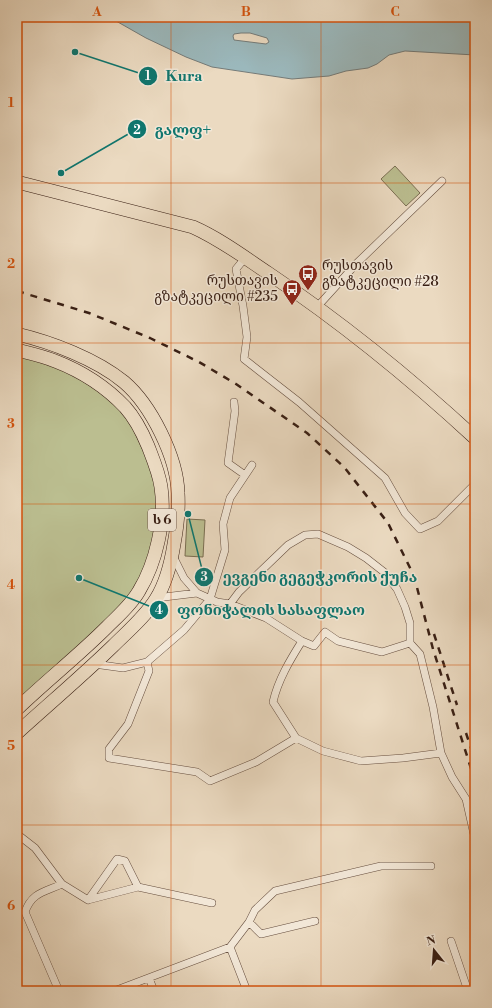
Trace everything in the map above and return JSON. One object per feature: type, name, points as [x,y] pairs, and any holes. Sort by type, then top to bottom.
[{"type":"highway","points":[[17,182],[193,227],[209,234],[317,307],[400,372],[475,438]]},
{"type":"highway","name":"ს 6","points":[[17,334],[57,346],[94,362],[123,381],[146,407],[166,443],[171,458],[178,492],[177,524],[172,554],[166,575],[156,598],[138,621],[94,664],[17,732]]},
{"type":"highway","name":"ს 6","points":[[17,350],[54,361],[92,380],[115,397],[127,409],[144,436],[157,469],[161,487],[162,518],[156,553],[139,591],[126,608],[82,651],[17,709]]},
{"type":"street","points":[[317,307],[357,263],[442,181]]},
{"type":"street","points":[[245,258],[236,270],[247,337],[244,359],[299,402],[385,478],[405,513],[420,529],[438,521],[475,484]]},
{"type":"street","points":[[234,402],[235,411],[228,463],[245,475]]},
{"type":"street","points":[[94,664],[123,668],[147,662],[184,630],[210,600],[224,550],[223,524],[230,498],[252,465]]},
{"type":"street","points":[[230,604],[239,592],[288,546],[305,534],[318,534],[348,547],[384,572],[397,589],[406,608],[410,623],[410,643],[420,654],[433,707],[441,753],[452,777],[466,799],[475,839]]},
{"type":"street","points":[[172,554],[184,578],[197,593],[210,600],[230,604],[266,618],[302,641],[314,646],[325,632],[338,641],[382,652],[410,643]]},
{"type":"street","points":[[156,598],[197,593]]},
{"type":"street","points":[[302,641],[290,660],[275,691],[273,702],[296,738],[323,751],[361,761],[441,753]]},
{"type":"street","points":[[147,662],[149,671],[128,724],[109,749],[109,758],[197,772],[210,781],[256,762],[296,738]]},
{"type":"street","points":[[17,834],[35,848],[62,884],[88,900],[138,887],[212,904]]},
{"type":"street","points":[[88,900],[117,859],[125,861],[138,887]]},
{"type":"street","points":[[114,991],[230,947],[249,922],[255,910],[275,891],[381,866],[432,866]]},
{"type":"street","points":[[59,991],[25,912],[34,896],[62,884]]},
{"type":"street","points":[[249,922],[261,934],[314,921]]},
{"type":"street","points":[[451,941],[468,991]]},
{"type":"street","points":[[230,947],[248,991]]},
{"type":"street","points":[[149,978],[154,991]]},
{"type":"green space","points":[[395,166],[420,193],[406,206],[381,179]]},
{"type":"green space","points":[[17,352],[57,365],[111,399],[131,424],[157,481],[155,551],[125,605],[17,701]]},
{"type":"green space","points":[[187,519],[205,520],[203,557],[185,556]]},
{"type":"water","points":[[109,17],[475,17],[475,55],[405,51],[389,55],[377,64],[368,68],[346,71],[329,76],[292,79],[212,67],[186,57],[146,38]],"holes":[[[250,33],[267,38],[269,42],[266,44],[234,40],[234,34]]]},
{"type":"railway","points":[[17,291],[89,313],[150,338],[199,362],[236,384],[307,433],[344,467],[388,523],[414,576],[433,649],[475,781]]},
{"type":"railway","points":[[434,634],[457,705]]},
{"type":"railway","points":[[466,733],[475,760]]},
{"type":"place","name":"Kura","points":[[75,52]]},
{"type":"place","name":"გალფ+","points":[[61,173]]},
{"type":"place","name":"რუსთავის გზატკეცილი #28","points":[[308,291]]},
{"type":"place","name":"რუსთავის გზატკეცილი #235","points":[[292,306]]},
{"type":"place","name":"ევგენი გეგეჭკორის ქუჩა","points":[[188,514]]},
{"type":"place","name":"ფონიჭალის სასაფლაო","points":[[79,578]]}]
